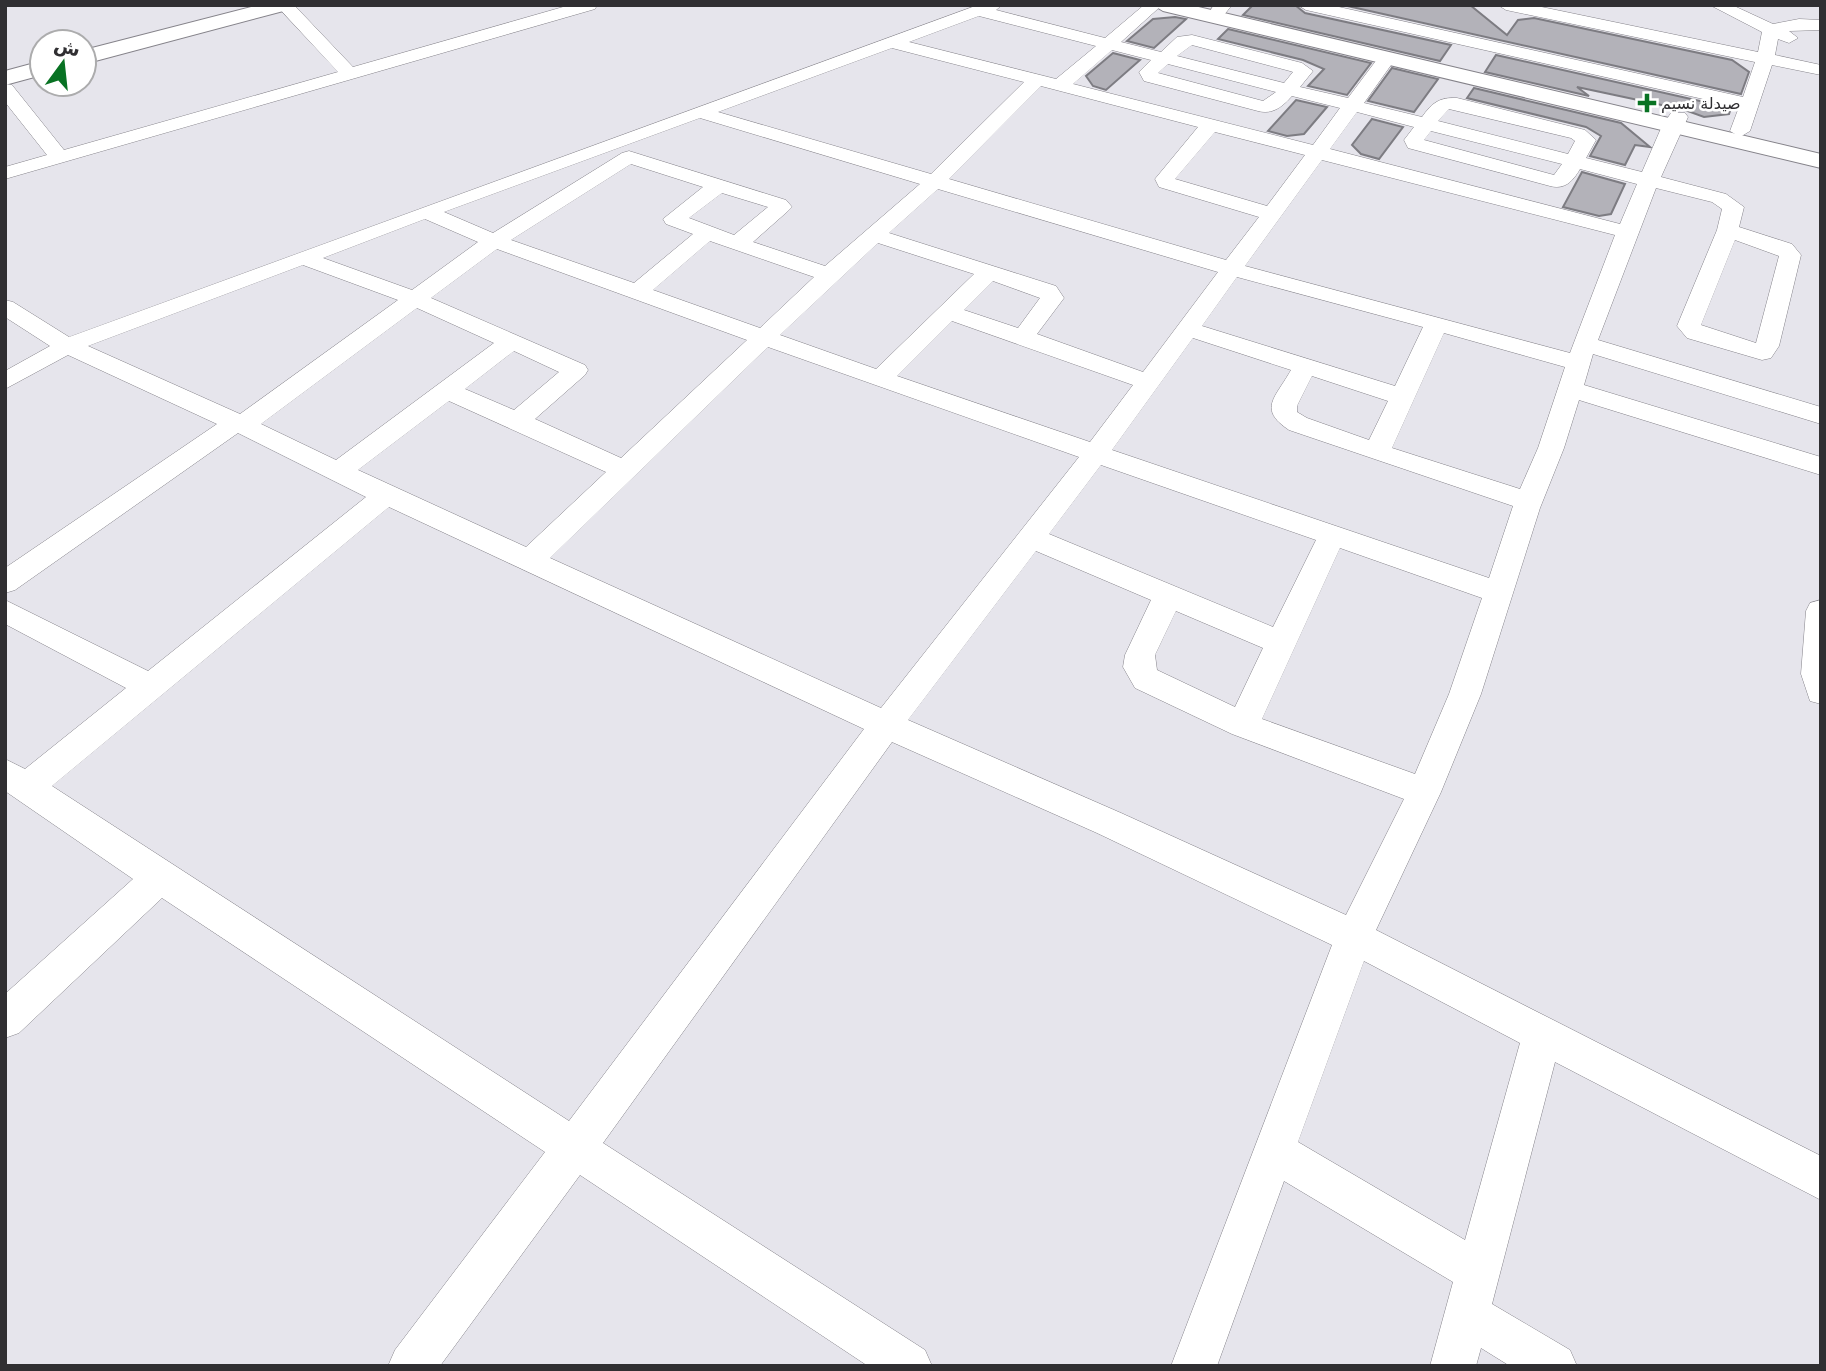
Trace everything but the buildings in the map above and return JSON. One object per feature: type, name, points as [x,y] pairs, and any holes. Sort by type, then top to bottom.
[{"type":"street","points":[[98,47],[261,5]]},
{"type":"street","points":[[98,53],[284,5],[348,72]]},
{"type":"street","points":[[5,173],[348,72],[589,5]]},
{"type":"street","points":[[529,561],[829,275],[1048,83],[1107,44],[1154,5]]},
{"type":"street","points":[[1163,5],[1387,58],[1466,68],[1821,161]]},
{"type":"street","points":[[1194,5],[1221,8],[1420,62],[1675,122],[1740,131],[1821,150]]},
{"type":"street","points":[[1306,5],[1749,104]]},
{"type":"street","points":[[1718,5],[1738,10],[1771,30],[1808,47]]},
{"type":"street","points":[[1466,68],[1509,6],[1821,70]]},
{"type":"street","points":[[5,381],[67,346],[425,212],[986,8],[1107,44],[1352,104],[1426,125]]},
{"type":"street","points":[[1771,30],[1799,24],[1821,25]]},
{"type":"street","points":[[1740,131],[1766,57],[1771,30]]},
{"type":"street","points":[[894,43],[1627,232]]},
{"type":"street","points":[[411,1366],[886,725],[1096,454],[1387,58]]},
{"type":"street","points":[[5,71],[28,65]]},
{"type":"street","points":[[5,78],[28,72]]},
{"type":"street","points":[[5,89],[59,157]]},
{"type":"street","points":[[1457,104],[1583,136],[1586,140],[1561,181],[1545,180],[1418,146],[1414,140],[1426,125],[1442,105],[1457,104]]},
{"type":"street","points":[[699,112],[1232,269],[1437,323],[1578,365],[1733,390],[1821,416]]},
{"type":"street","points":[[1194,1366],[1354,937],[1424,792],[1465,694],[1529,501],[1551,448],[1578,365],[1627,232],[1675,122]]},
{"type":"street","points":[[1210,126],[1165,179],[1166,183],[1272,214]]},
{"type":"street","points":[[600,148],[776,202],[780,207],[737,244]]},
{"type":"street","points":[[5,583],[239,424],[494,241],[629,157]]},
{"type":"street","points":[[1573,162],[1731,203],[1734,211],[1728,230],[1689,326],[1695,333],[1762,353],[1767,346],[1790,256],[1783,249],[1728,230]]},
{"type":"street","points":[[719,185],[674,218],[676,222],[829,275]]},
{"type":"street","points":[[425,212],[494,241],[880,379],[1498,592]]},
{"type":"street","points":[[637,292],[707,233]]},
{"type":"street","points":[[874,235],[1051,294],[1052,298],[1023,337]]},
{"type":"street","points":[[303,258],[413,298],[576,370],[516,422]]},
{"type":"street","points":[[880,379],[988,273]]},
{"type":"street","points":[[5,307],[67,346],[239,424],[386,495],[1354,937],[1821,1179]]},
{"type":"street","points":[[947,313],[1148,382]]},
{"type":"street","points":[[1377,452],[1437,323]]},
{"type":"street","points":[[1188,328],[1403,397]]},
{"type":"street","points":[[338,472],[512,341]]},
{"type":"street","points":[[1720,435],[1744,349]]},
{"type":"street","points":[[1578,365],[1720,435],[1821,466]]},
{"type":"street","points":[[1305,366],[1284,406],[1284,415],[1298,424],[1529,501]]},
{"type":"street","points":[[447,390],[623,469]]},
{"type":"street","points":[[386,495],[150,686],[16,780],[909,1366]]},
{"type":"street","points":[[1243,725],[1332,536]]},
{"type":"street","points":[[1030,537],[1281,643]]},
{"type":"street","points":[[1168,596],[1140,655],[1139,667],[1146,679],[1243,725],[1424,792]]},
{"type":"street","points":[[5,611],[150,686]]},
{"type":"street","points":[[1821,611],[1817,674],[1821,692]]},
{"type":"street","points":[[5,1020],[160,877]]},
{"type":"street","points":[[1453,1366],[1476,1271],[1542,1035]]},
{"type":"street","points":[[1273,1151],[1476,1271]]},
{"type":"street","points":[[1466,1314],[1554,1366]]},
{"type":"place","name":"صيدلة نسيم","points":[[1647,103]]}]
